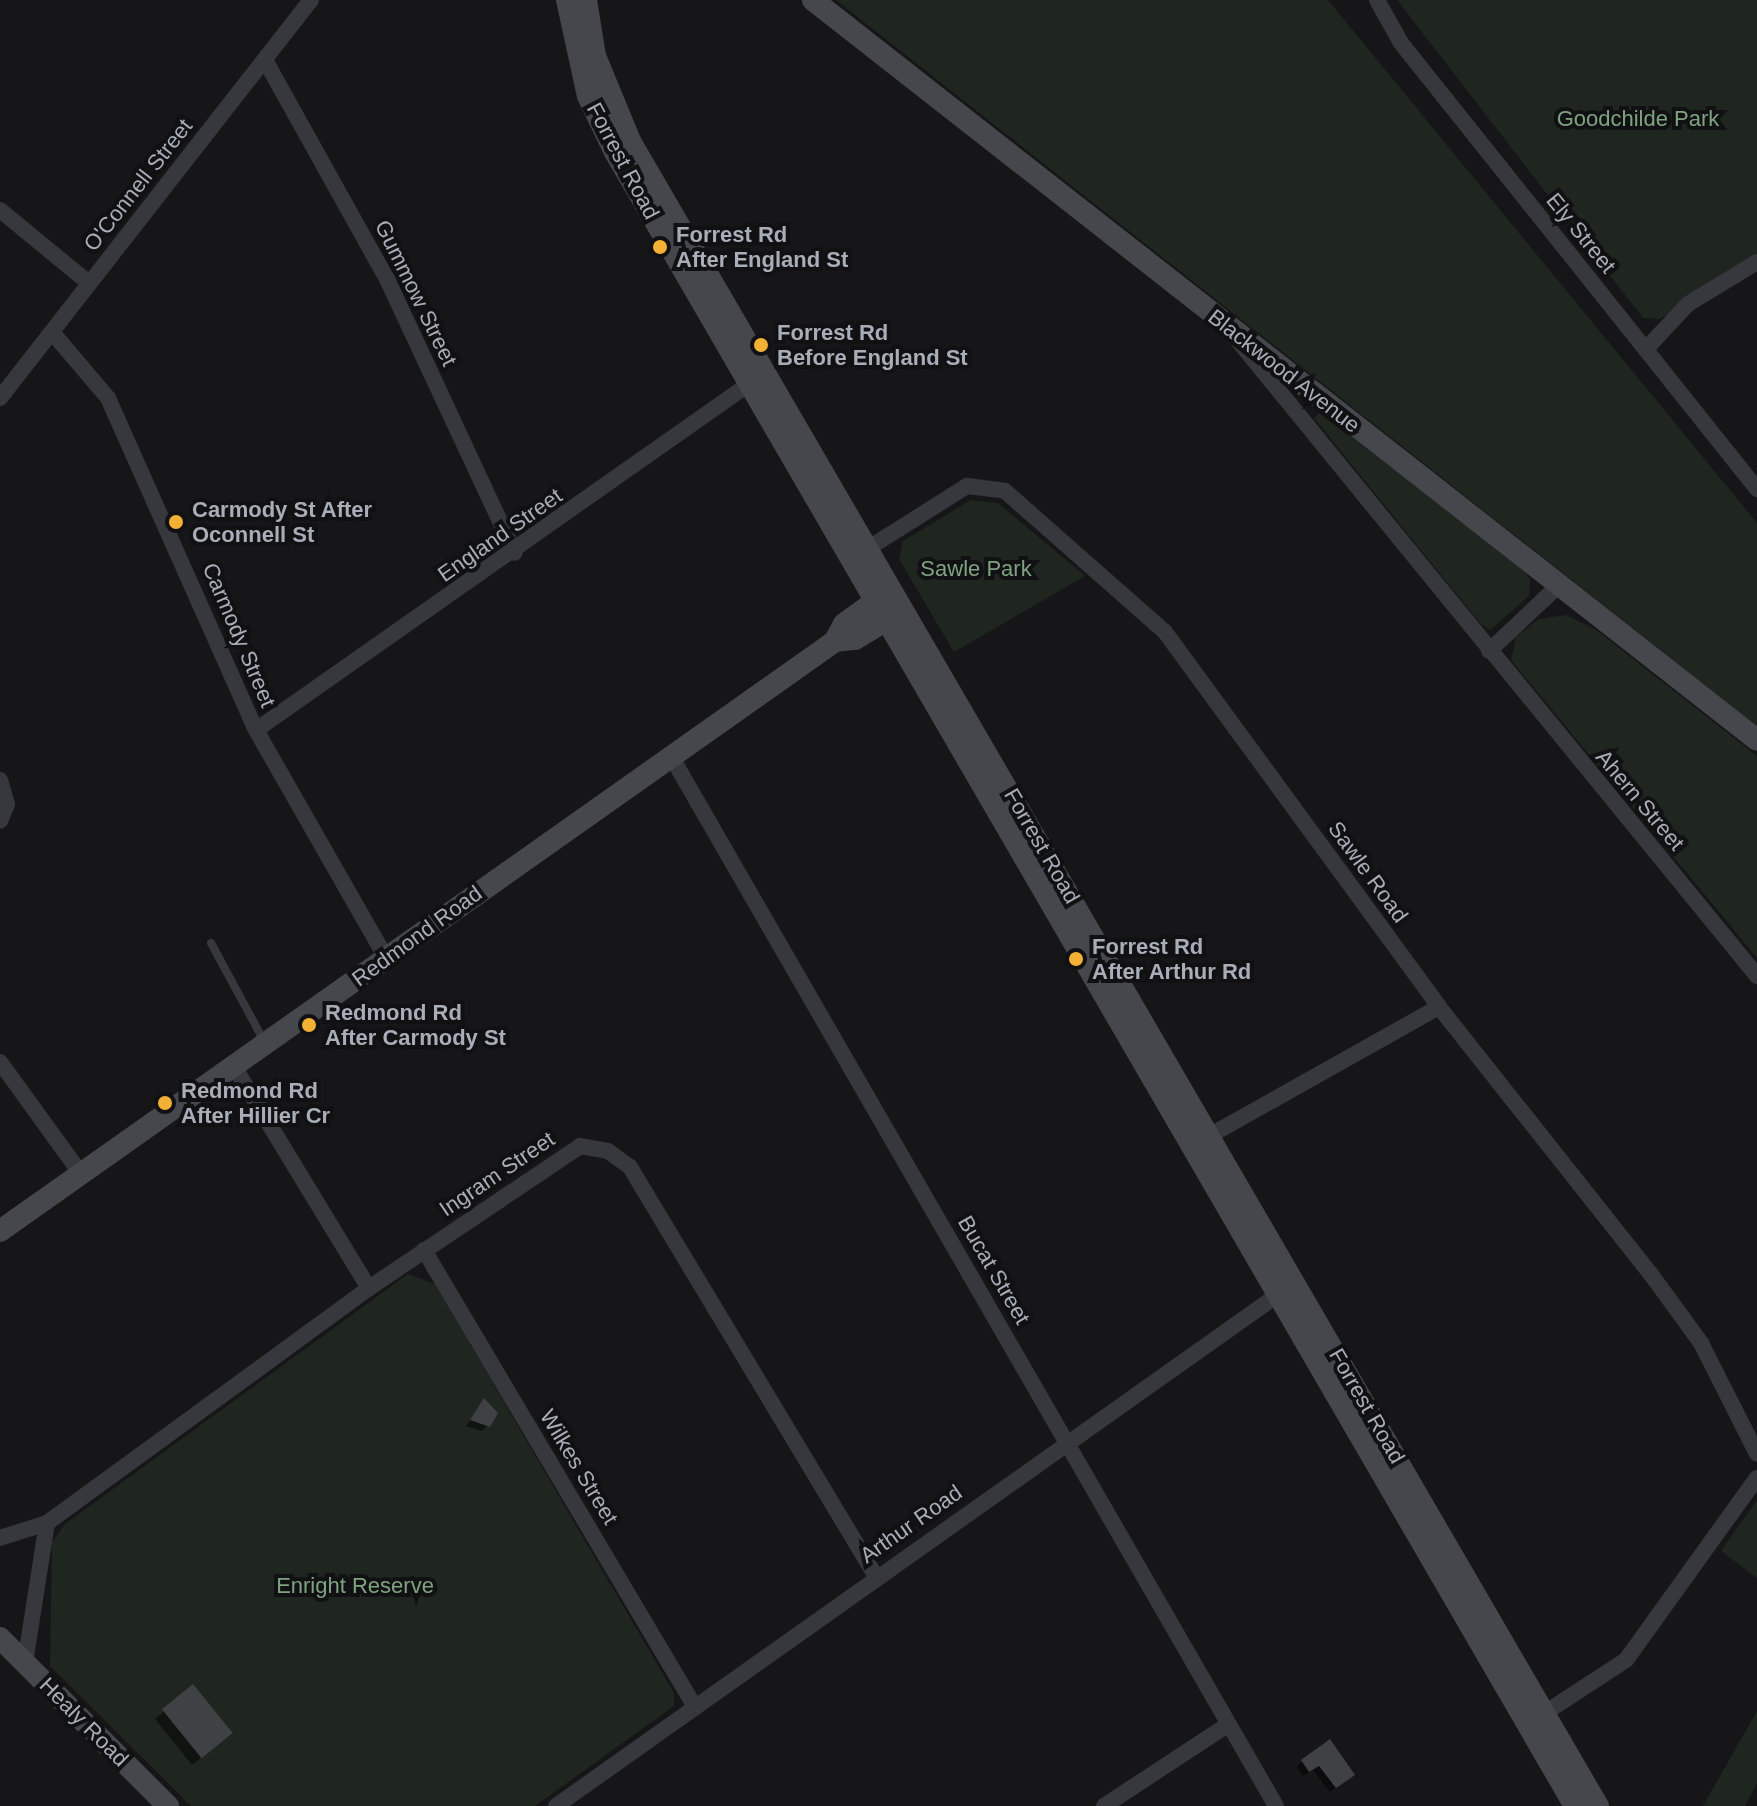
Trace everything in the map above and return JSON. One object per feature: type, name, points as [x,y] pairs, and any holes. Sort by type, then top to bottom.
[{"type":"main road","name":"Forrest Road","points":[[567,0],[600,123],[758,378]]},
{"type":"main road","name":"Forrest Road","points":[[586,0],[614,112],[758,378],[1201,1140],[1295,1283],[1536,1718],[1575,1806]]},
{"type":"main road","name":"Blackwood Avenue","points":[[813,0],[1757,740]]},
{"type":"main road","name":"Redmond Road","points":[[0,1231],[889,605]]},
{"type":"main road","name":"Forrest Road","points":[[1201,1140],[1276,1296],[1536,1718],[1598,1806]]},
{"type":"main road","name":"Healy Road","points":[[0,1638],[168,1806]]},
{"type":"street","name":"O'Connell Street","points":[[0,398],[311,0]]},
{"type":"street","name":"Ely Street","points":[[1377,0],[1401,43],[1757,489]]},
{"type":"street","name":"Gummow Street","points":[[265,60],[387,279],[515,553]]},
{"type":"street","points":[[0,210],[89,283]]},
{"type":"street","points":[[1646,349],[1688,304],[1757,262]]},
{"type":"street","name":"Ahern Street","points":[[1224,324],[1757,976]]},
{"type":"street","name":"Carmody Street","points":[[52,332],[108,398],[256,730],[386,958]]},
{"type":"street","name":"England Street","points":[[256,730],[515,553],[758,378]]},
{"type":"street","name":"Sawle Road","points":[[860,554],[967,486],[1005,491],[1165,632],[1439,1007],[1701,1343],[1757,1454]]},
{"type":"street","points":[[1489,651],[1558,586]]},
{"type":"street","name":"Bucat Street","points":[[671,756],[1276,1806]]},
{"type":"street","points":[[0,780],[7,804],[0,821]]},
{"type":"street","points":[[1201,1140],[1439,1007]]},
{"type":"street","points":[[0,1062],[81,1174]]},
{"type":"street","points":[[235,1068],[369,1288]]},
{"type":"street","name":"Ingram Street","points":[[0,1538],[47,1523],[369,1288],[580,1146],[608,1151],[630,1167],[875,1575]]},
{"type":"street","name":"Wilkes Street","points":[[424,1250],[695,1707]]},
{"type":"street","name":"Arthur Road","points":[[556,1806],[875,1575],[1295,1283]]},
{"type":"street","points":[[1536,1718],[1626,1660],[1757,1478]]},
{"type":"street","points":[[25,1663],[47,1523]]},
{"type":"street","points":[[1104,1806],[1229,1724]]},
{"type":"lane","points":[[211,943],[267,1045]]},
{"type":"green space","points":[[836,0],[1328,0],[1757,523],[1757,726]]},
{"type":"green space","name":"Goodchilde Park","points":[[1397,0],[1757,0],[1757,253],[1660,319],[1643,318]]},
{"type":"green space","points":[[1322,410],[1518,562],[1530,579],[1529,596],[1490,630],[1480,623],[1314,418]]},
{"type":"green space","name":"Sawle Park","points":[[971,500],[998,503],[1085,576],[954,652],[899,559],[903,541]]},
{"type":"green space","points":[[1566,615],[1595,629],[1757,756],[1757,958],[1511,660],[1516,637],[1539,619]]},
{"type":"green space","name":"Enright Reserve","points":[[408,1274],[435,1284],[674,1693],[674,1706],[535,1806],[191,1806],[50,1666],[52,1542],[65,1524]]},
{"type":"green space","points":[[1757,1500],[1757,1578],[1721,1551]]},
{"type":"green space","points":[[1757,1711],[1757,1783],[1745,1806],[1703,1806]]},
{"type":"building","points":[[484,1398],[498,1413],[490,1427],[470,1420]]},
{"type":"building","points":[[193,1684],[233,1733],[202,1758],[162,1709]]},
{"type":"building","points":[[1330,1739],[1355,1775],[1336,1788],[1319,1766],[1309,1772],[1301,1760]]},
{"type":"place","name":"Forrest Rd After England St","points":[[660,247]]},
{"type":"place","name":"Forrest Rd Before England St","points":[[761,345]]},
{"type":"place","name":"Carmody St After Oconnell St","points":[[176,522]]},
{"type":"place","name":"Forrest Rd After Arthur Rd","points":[[1076,959]]},
{"type":"place","name":"Redmond Rd After Carmody St","points":[[309,1025]]},
{"type":"place","name":"Redmond Rd After Hillier Cr","points":[[165,1103]]}]
